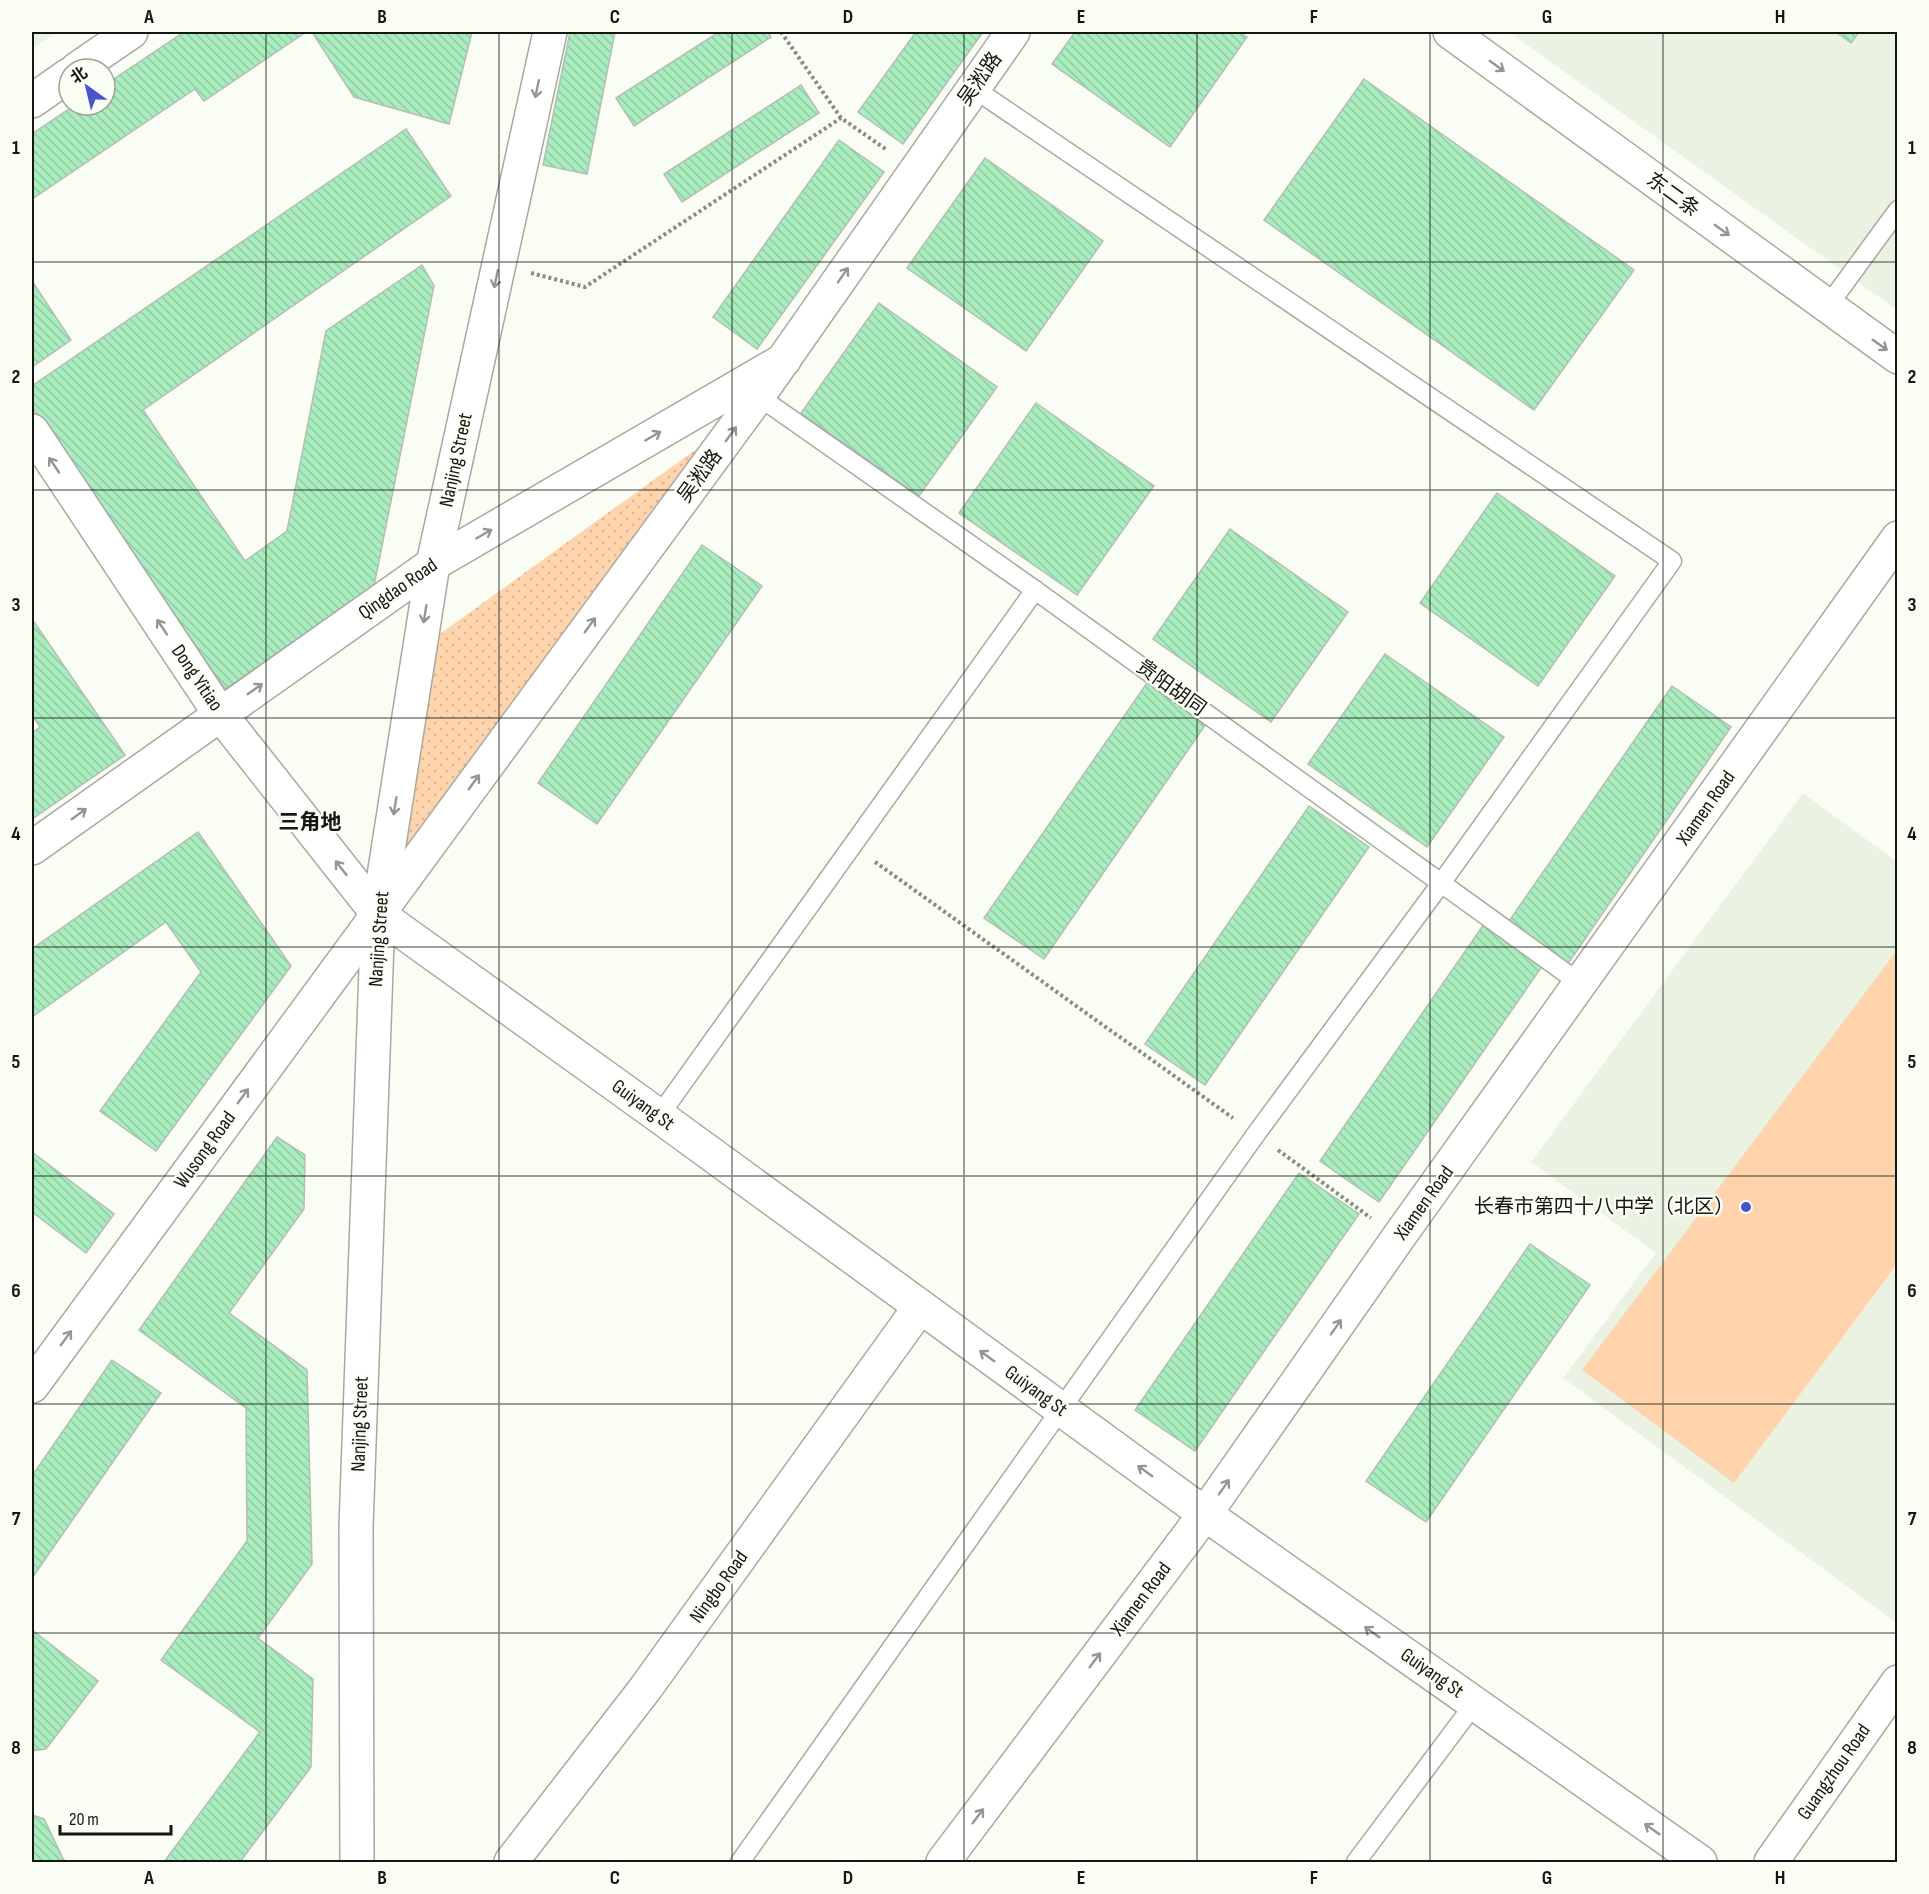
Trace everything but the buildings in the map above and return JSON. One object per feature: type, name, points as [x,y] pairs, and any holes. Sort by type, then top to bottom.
[{"type":"street","points":[[95,57],[131,32]]},
{"type":"street","name":"Nanjing Street","points":[[357,1863],[356,1527],[378,914],[434,564],[550,32]]},
{"type":"street","name":"吴淞路","points":[[378,914],[784,360],[1013,32]]},
{"type":"street","name":"东二条","points":[[1450,32],[1898,357]]},
{"type":"street","points":[[32,100],[57,83]]},
{"type":"street","name":"Qingdao Road","points":[[32,848],[434,564],[784,360]]},
{"type":"street","name":"Dong Yitiao","points":[[32,431],[220,714],[378,914]]},
{"type":"street","name":"Xiamen Road","points":[[943,1863],[1205,1514],[1398,1238],[1898,538]]},
{"type":"street","name":"Guiyang St","points":[[378,914],[1205,1514],[1700,1863]]},
{"type":"street","name":"Wusong Road","points":[[32,1386],[378,914]]},
{"type":"street","name":"Ningbo Road","points":[[511,1863],[645,1689],[920,1307]]},
{"type":"street","name":"Guangzhou Road","points":[[1771,1863],[1898,1682]]},
{"type":"lane","points":[[740,1863],[1256,1134],[1442,882],[1672,561],[973,88]]},
{"type":"lane","points":[[1827,307],[1898,210]]},
{"type":"lane","name":"贵阳胡同","points":[[758,396],[1035,590],[1581,984]]},
{"type":"lane","points":[[659,1116],[1035,590]]},
{"type":"lane","points":[[1356,1863],[1475,1703]]},
{"type":"path","points":[[781,32],[840,118],[916,170]]},
{"type":"path","points":[[499,265],[585,287],[840,118]]},
{"type":"path","points":[[852,846],[1398,1238]]},
{"type":"shaded area","points":[[32,32],[57,32],[32,49]]},
{"type":"shaded area","points":[[1509,32],[1897,32],[1897,310]]},
{"type":"shaded area","points":[[698,448],[388,893],[437,636]]},
{"type":"shaded area","name":"长春市第四十八中学（北区）","points":[[1803,793],[1897,862],[1897,1623],[1563,1378],[1656,1253],[1531,1162]]},
{"type":"shaded area","points":[[1897,950],[1897,1264],[1734,1483],[1582,1370]]},
{"type":"place","name":"长春市第四十八中学（北区）","points":[[1746,1207]]},
{"type":"district","name":"三角地","points":[[310,822]]}]
